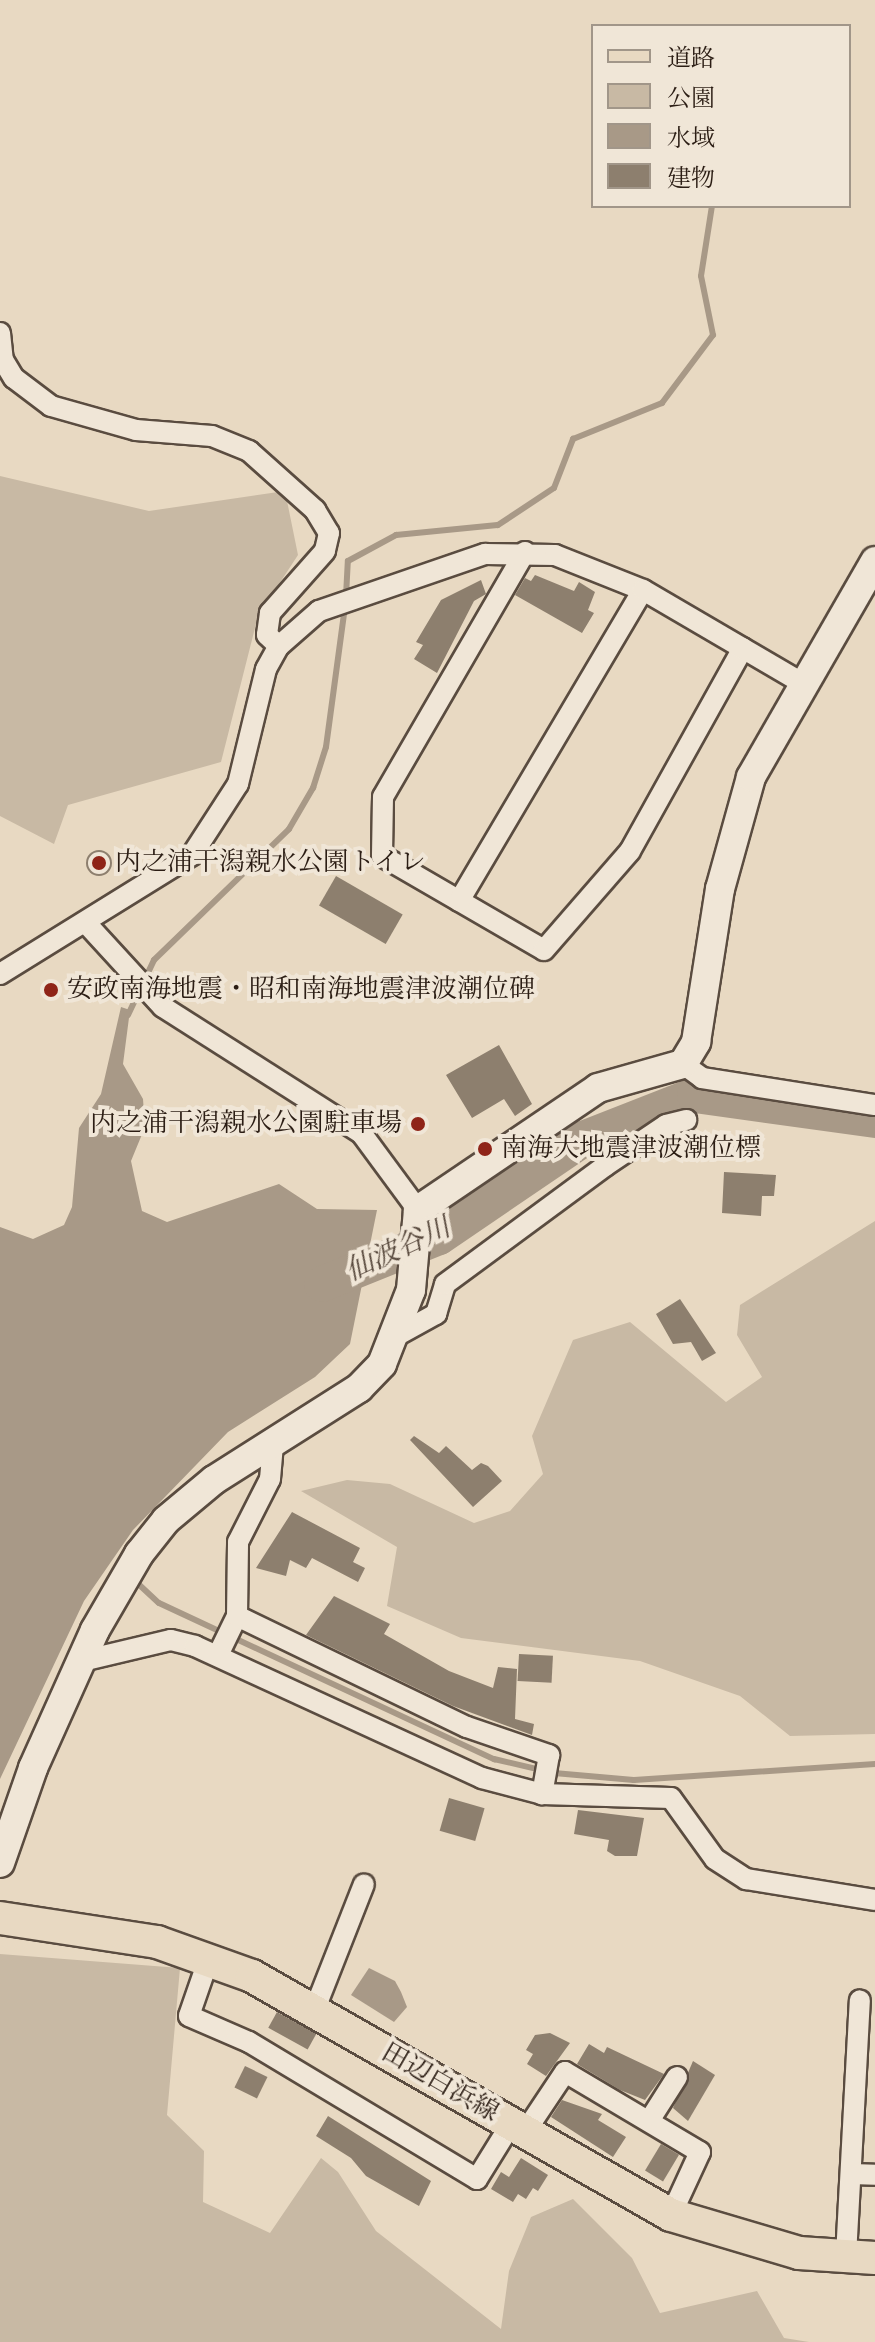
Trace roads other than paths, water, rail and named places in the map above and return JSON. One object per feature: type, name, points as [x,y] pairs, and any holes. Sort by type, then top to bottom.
[{"type":"main road","name":"田辺白浜線","points":[[0,1918],[157,1942],[208,1961],[314,2011],[671,2215],[744,2241],[861,2257]]},
{"type":"street","points":[[0,333],[3,360],[14,378],[51,406],[136,430],[212,436],[249,451],[315,510],[329,533],[325,551],[270,613],[267,635],[279,646]]},
{"type":"street","points":[[525,552],[383,797],[382,856],[544,950],[630,851],[743,648]]},
{"type":"street","points":[[0,974],[192,855],[219,818],[238,784],[256,699],[279,646],[319,611],[485,554],[525,552],[596,567],[643,590],[802,683]]},
{"type":"street","points":[[416,1218],[598,1088],[683,1064],[696,1042],[733,829],[751,777],[802,683],[875,561]]},
{"type":"street","points":[[459,901],[643,590]]},
{"type":"street","points":[[0,1863],[106,1607],[166,1520],[359,1388],[398,1332],[411,1290],[416,1218],[362,1134],[163,1007],[133,980],[85,922]]},
{"type":"street","points":[[683,1064],[702,1078],[875,1105]]},
{"type":"street","points":[[398,1332],[436,1314],[445,1284],[605,1166],[666,1125],[686,1120]]},
{"type":"street","points":[[220,1651],[235,1620],[238,1542],[270,1479],[273,1444]]},
{"type":"street","points":[[235,1620],[467,1727],[549,1755],[545,1780]]},
{"type":"street","points":[[82,1661],[171,1640],[220,1651],[457,1769],[671,1798],[728,1871],[875,1900]]},
{"type":"street","points":[[314,2011],[364,1884]]},
{"type":"street","points":[[208,1961],[189,2016],[249,2042],[477,2179],[565,2072],[700,2152],[671,2215]]},
{"type":"street","points":[[860,2000],[868,2056],[852,2174],[861,2257]]},
{"type":"street","points":[[649,2121],[677,2077]]},
{"type":"street","points":[[852,2174],[875,2175]]},
{"type":"water","points":[[121,1007],[130,1010],[123,1064],[143,1099],[145,1127],[131,1161],[142,1211],[167,1222],[279,1184],[317,1209],[377,1210],[350,1344],[315,1377],[228,1432],[133,1530],[84,1601],[0,1779],[0,1227],[33,1239],[64,1225],[72,1207],[79,1128],[101,1094]]},
{"type":"water","points":[[369,1968],[395,1981],[401,1992],[407,2007],[394,2022],[351,1995]]},
{"type":"waterway","points":[[346,596],[348,561],[396,535],[498,525],[554,488],[573,439],[662,403],[713,335],[701,276],[712,208]]},
{"type":"waterway","points":[[128,1015],[154,960],[289,829],[313,788],[326,747],[345,607]]},
{"type":"waterway","name":"仙波谷川","points":[[322,1284],[439,1237],[583,1139],[695,1095],[875,1120]]},
{"type":"waterway","points":[[133,1579],[159,1603],[494,1759],[554,1773],[634,1780],[875,1764]]},
{"type":"place","name":"内之浦干潟親水公園トイレ","points":[[99,863]]},
{"type":"place","name":"安政南海地震・昭和南海地震津波潮位碑","points":[[51,990]]},
{"type":"place","name":"内之浦干潟親水公園駐車場","points":[[418,1124]]},
{"type":"place","name":"南海大地震津波潮位標","points":[[485,1149]]}]
